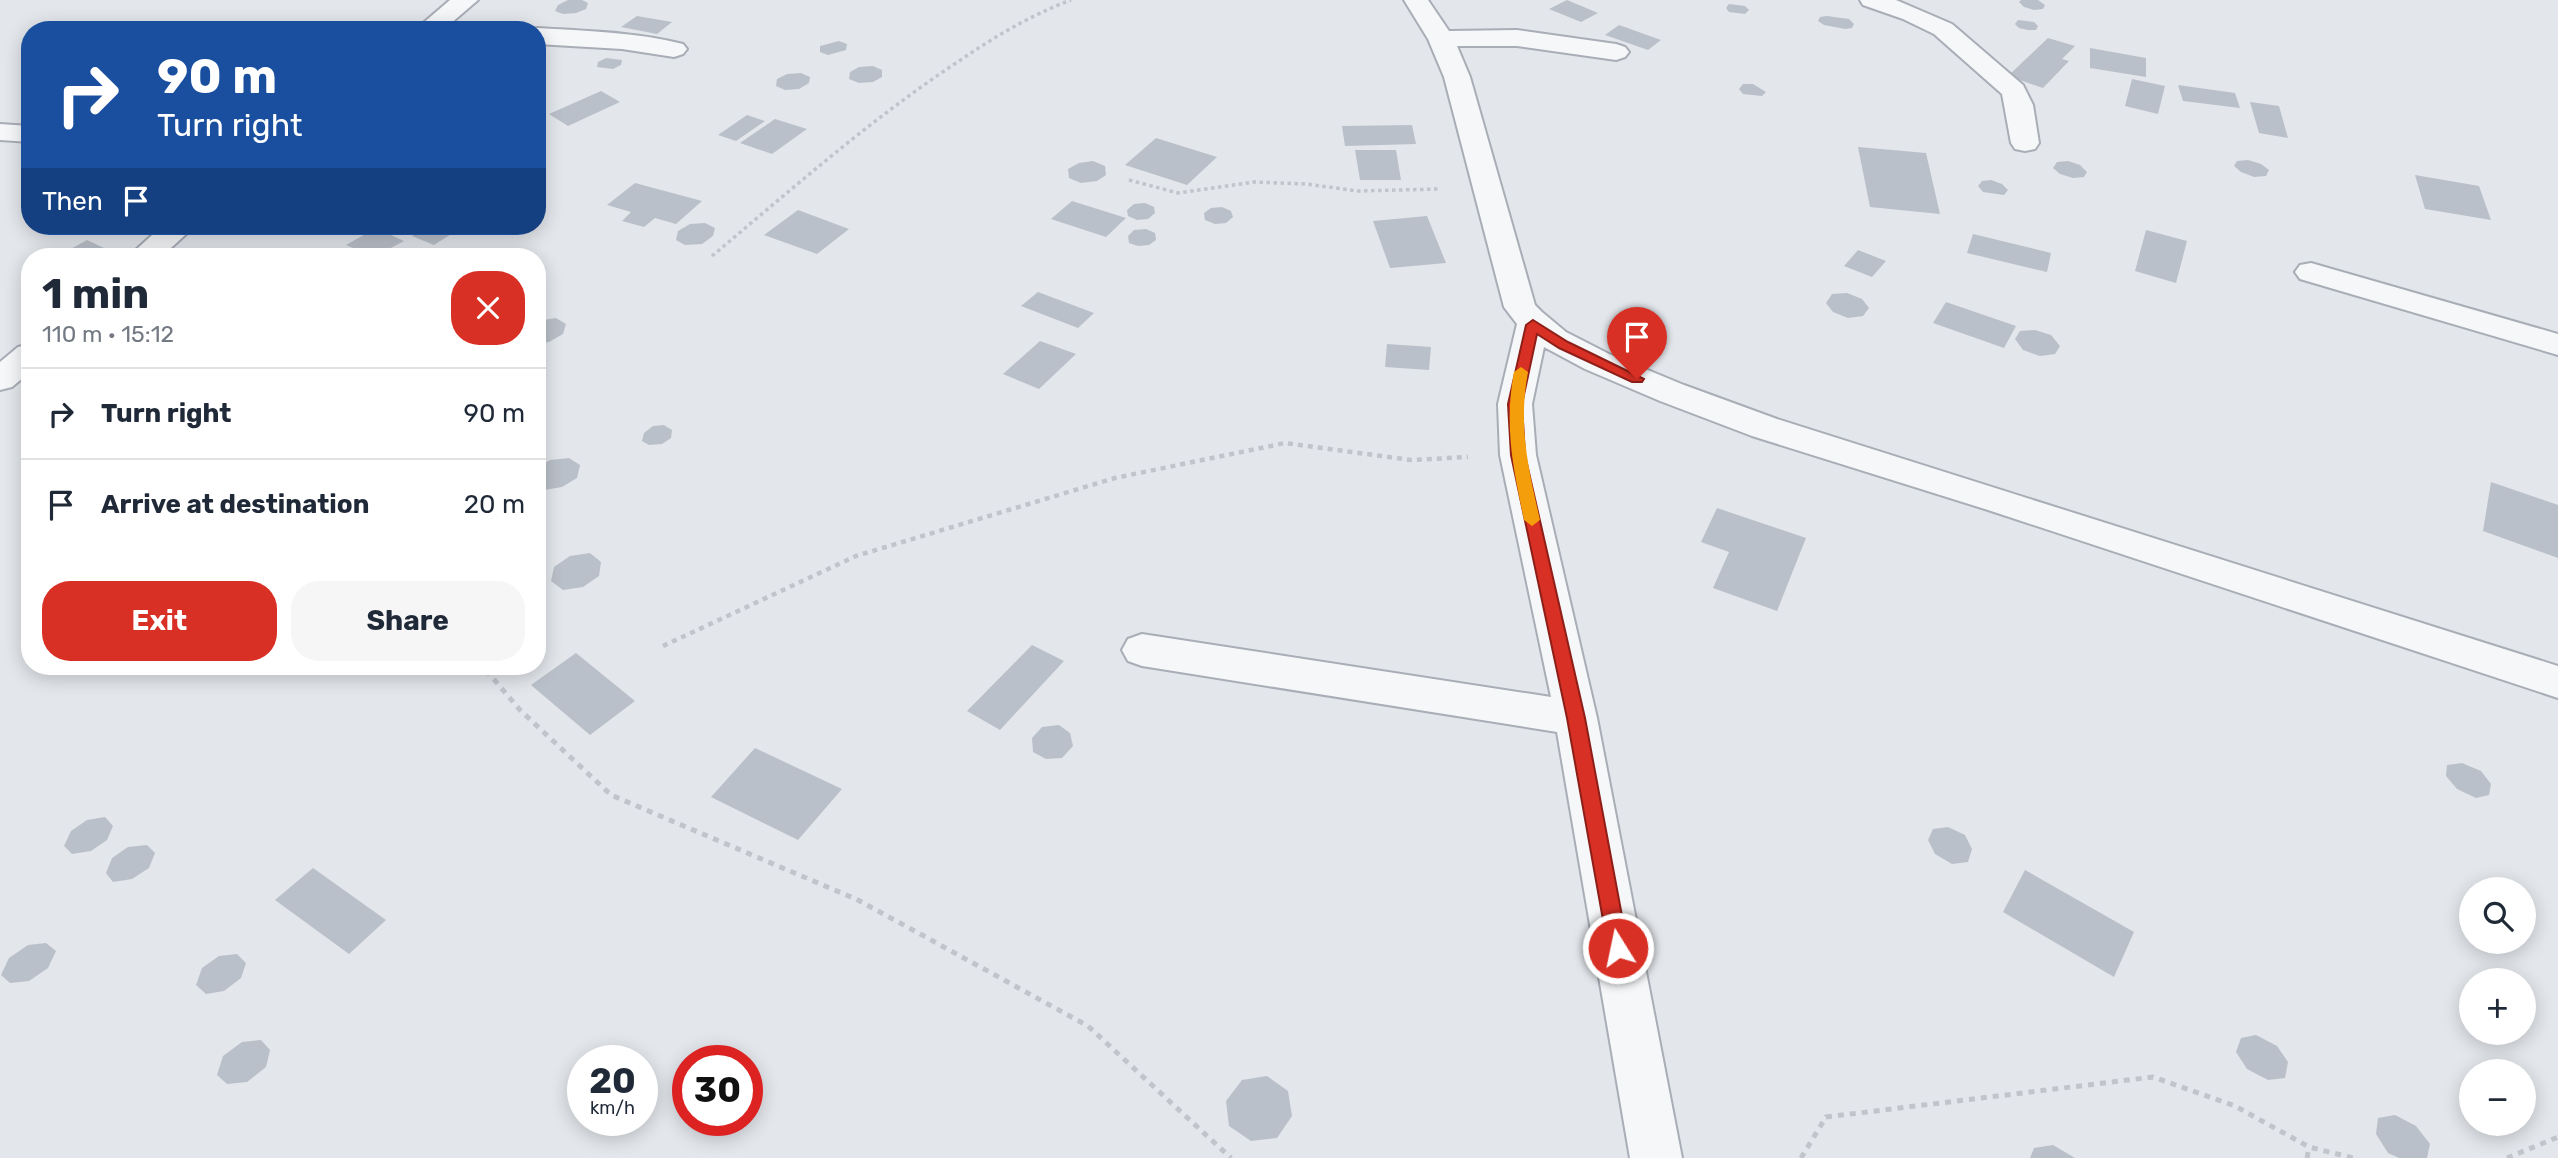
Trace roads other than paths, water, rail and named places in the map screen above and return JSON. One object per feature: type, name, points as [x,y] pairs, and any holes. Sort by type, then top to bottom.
[{"type":"street","points":[[439,21],[466,0]]},
{"type":"street","points":[[1416,0],[1441,39],[1457,77],[1520,307],[1533,325],[1564,345],[1618,371],[1749,424],[2012,505],[2558,682]]},
{"type":"street","points":[[1872,0],[1912,14],[1943,29],[2009,86],[2019,105],[2025,143]]},
{"type":"street","points":[[546,37],[622,41],[674,49]]},
{"type":"street","points":[[1441,39],[1517,38],[1616,52]]},
{"type":"street","points":[[0,132],[21,133]]},
{"type":"street","points":[[154,248],[169,235]]},
{"type":"street","points":[[2311,271],[2558,345]]},
{"type":"street","points":[[1533,325],[1515,404],[1518,455],[1576,718],[1656,1158]]},
{"type":"street","points":[[0,379],[21,362]]},
{"type":"street","points":[[1142,650],[1576,718]]}]
